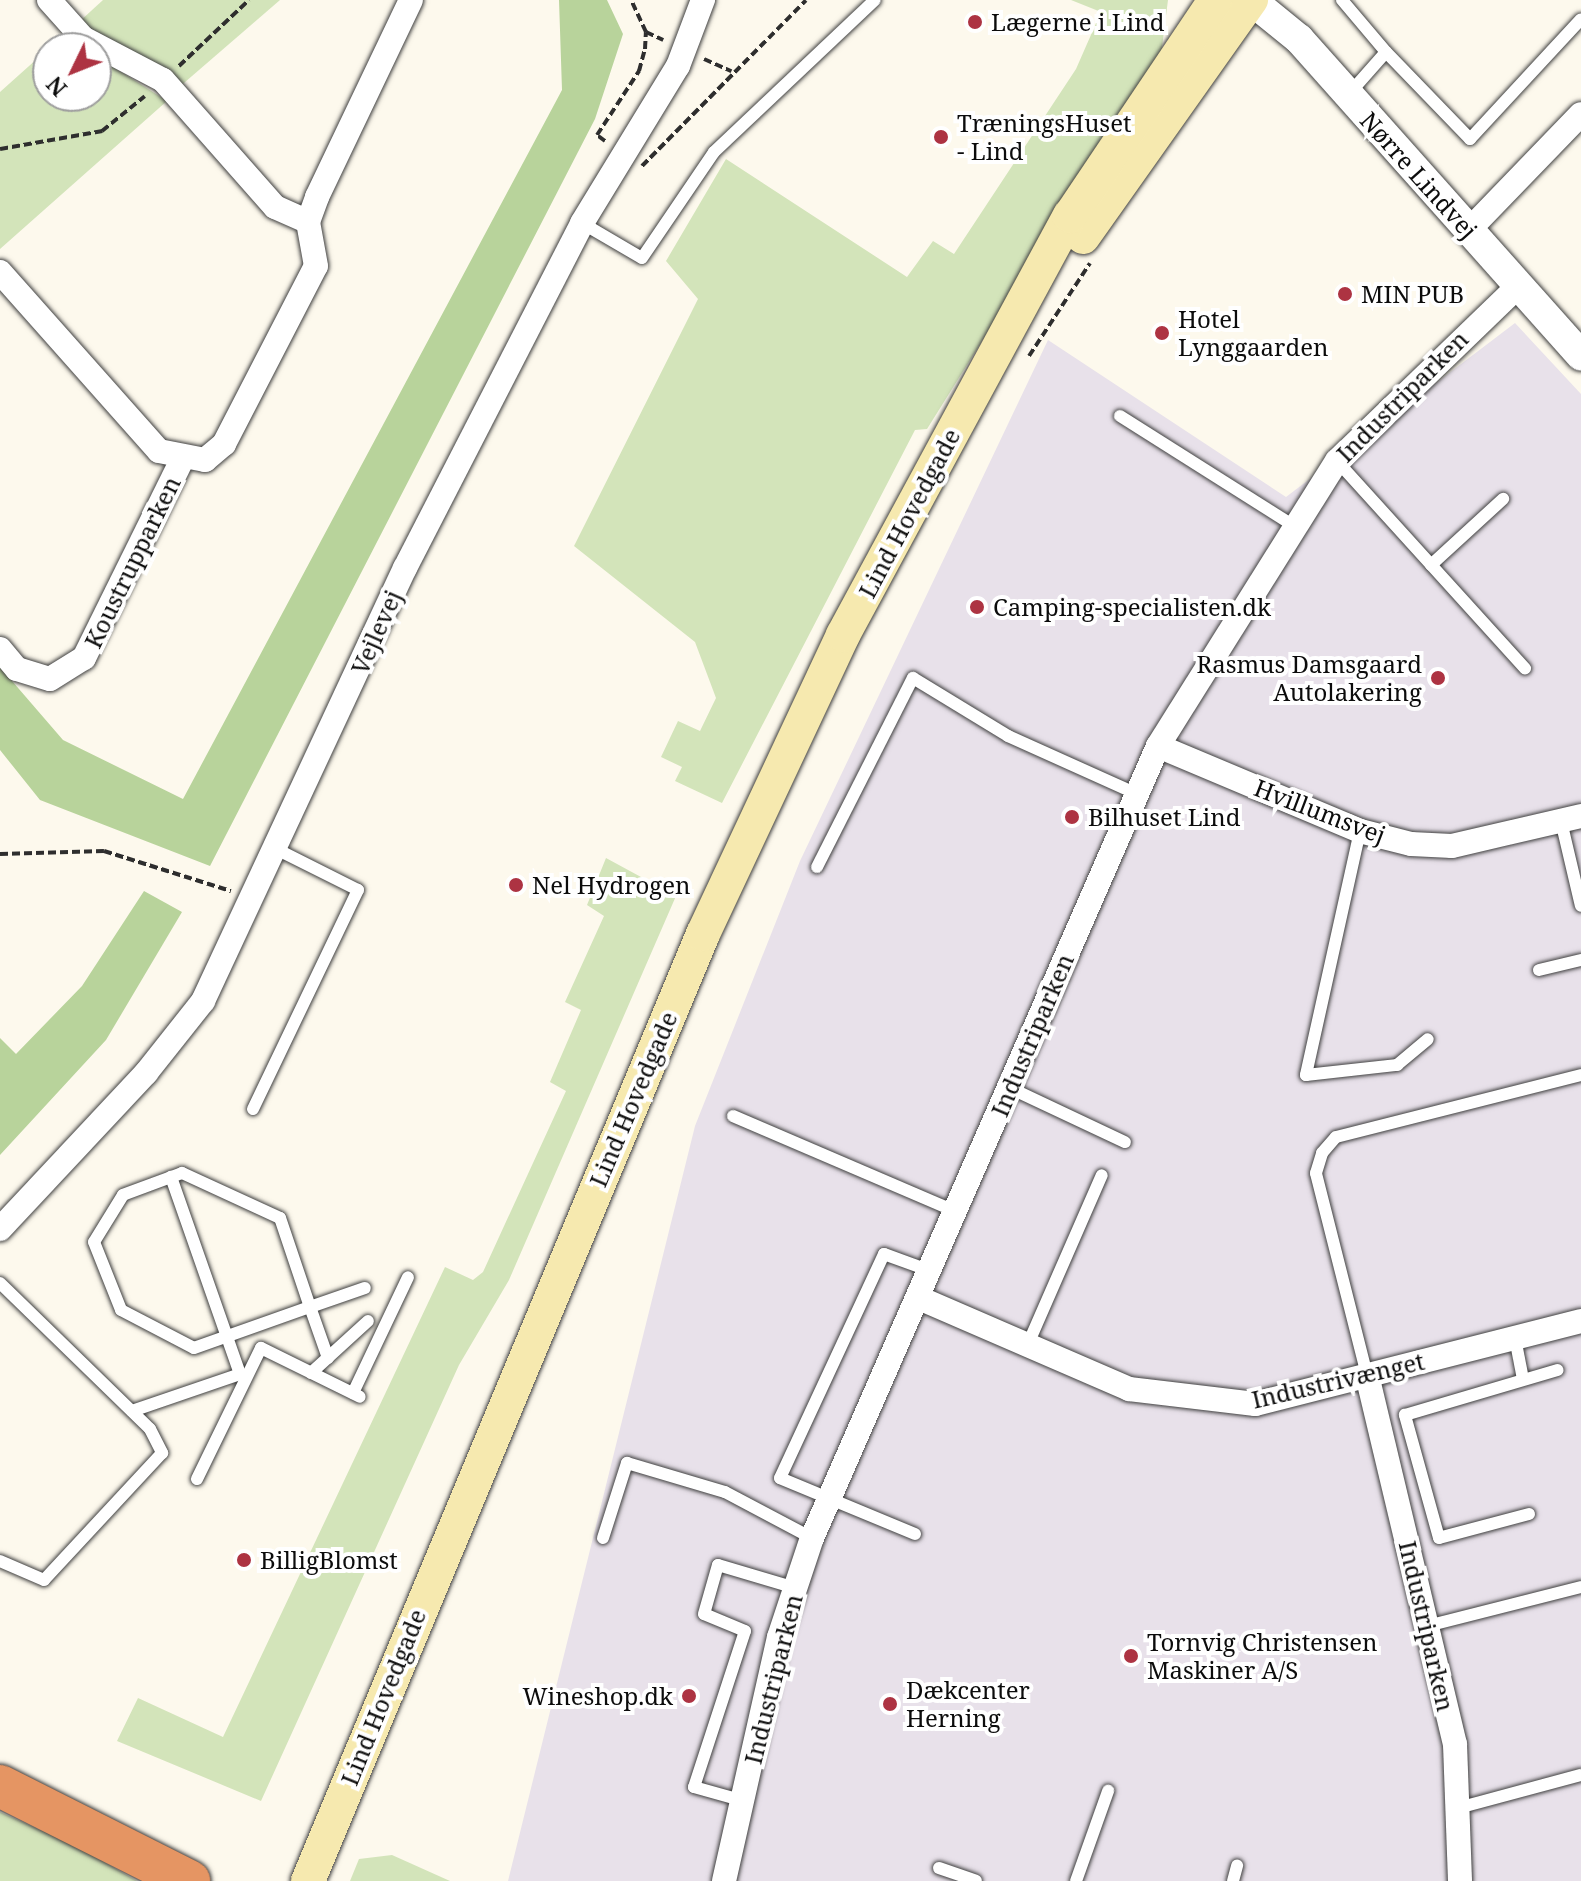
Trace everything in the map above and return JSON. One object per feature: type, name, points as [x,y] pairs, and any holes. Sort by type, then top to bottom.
[{"type":"highway","points":[[0,1786],[189,1881]]},
{"type":"main road","name":"Lind Hovedgade","points":[[1016,350],[1070,216],[1215,0]]},
{"type":"main road","name":"Lind Hovedgade","points":[[308,1881],[703,934],[843,635],[1016,350],[1251,0]]},
{"type":"street","points":[[49,0],[83,38],[163,80],[275,207],[308,222],[411,0]]},
{"type":"street","name":"Vejlevej","points":[[0,1229],[184,1025],[255,901],[405,568],[582,223],[678,66],[703,0]]},
{"type":"street","name":"Nørre Lindvej","points":[[1251,0],[1299,39],[1581,356]]},
{"type":"street","points":[[1469,230],[1581,114]]},
{"type":"street","name":"Koustrupparken","points":[[0,272],[159,451],[182,460],[205,460],[224,444],[316,266],[308,222]]},
{"type":"street","name":"Industriparken","points":[[724,1881],[795,1588],[812,1538],[1158,746],[1337,461],[1518,286]]},
{"type":"street","name":"Koustrupparken","points":[[0,649],[17,669],[50,679],[84,658],[182,460]]},
{"type":"street","name":"Hvillumsvej","points":[[1158,746],[1360,831],[1452,846],[1571,819]]},
{"type":"street","name":"Industrivænget","points":[[919,1298],[1129,1389],[1191,1401],[1255,1404],[1581,1321]]},
{"type":"street","name":"Industriparken","points":[[1367,1375],[1427,1626],[1462,1807],[1460,1881]]},
{"type":"lane","points":[[582,223],[642,258],[714,152],[875,0]]},
{"type":"lane","points":[[1342,0],[1386,52],[1470,139],[1581,19]]},
{"type":"lane","points":[[1348,95],[1386,52]]},
{"type":"lane","points":[[1120,416],[1294,526]]},
{"type":"lane","points":[[1337,461],[1525,668]]},
{"type":"lane","points":[[1431,565],[1503,499]]},
{"type":"lane","points":[[817,867],[913,678],[1008,736],[1135,793]]},
{"type":"lane","points":[[1571,819],[1581,906]]},
{"type":"lane","points":[[1360,831],[1306,1075],[1397,1065],[1428,1039]]},
{"type":"lane","points":[[253,1109],[358,890],[278,850]]},
{"type":"lane","points":[[1539,970],[1581,960]]},
{"type":"lane","points":[[1367,1375],[1316,1173],[1322,1153],[1336,1137],[1581,1075]]},
{"type":"lane","points":[[1010,1088],[1125,1142]]},
{"type":"lane","points":[[733,1116],[957,1212]]},
{"type":"lane","points":[[328,1358],[310,1307],[280,1218],[182,1173],[123,1195],[94,1242],[121,1310],[194,1348],[227,1336],[310,1307],[365,1288]]},
{"type":"lane","points":[[1028,1344],[1102,1175]]},
{"type":"lane","points":[[171,1177],[227,1336],[244,1375]]},
{"type":"lane","points":[[915,1534],[780,1478],[884,1254],[931,1271]]},
{"type":"lane","points":[[197,1479],[244,1375],[261,1348],[357,1395],[408,1277]]},
{"type":"lane","points":[[0,1283],[132,1411],[162,1453],[44,1580],[0,1561]]},
{"type":"lane","points":[[311,1373],[368,1321]]},
{"type":"lane","points":[[1515,1338],[1523,1379]]},
{"type":"lane","points":[[1529,1514],[1439,1538],[1409,1409],[1558,1370]]},
{"type":"lane","points":[[132,1411],[244,1375]]},
{"type":"lane","points":[[603,1538],[627,1463],[725,1492],[812,1538]]},
{"type":"lane","points":[[1391,1473],[1420,1466]]},
{"type":"lane","points":[[744,1801],[694,1787],[745,1631],[704,1614],[718,1565],[795,1588]]},
{"type":"lane","points":[[1427,1626],[1581,1587]]},
{"type":"lane","points":[[1462,1807],[1581,1775]]},
{"type":"lane","points":[[1076,1881],[1108,1791]]},
{"type":"lane","points":[[1233,1881],[1237,1866]]},
{"type":"lane","points":[[939,1868],[976,1881]]},
{"type":"path","points":[[631,0],[646,32],[645,49],[639,71],[597,135],[622,156],[646,168],[695,109],[806,0]]},
{"type":"path","points":[[1016,350],[1093,259]]},
{"type":"path","points":[[0,854],[104,851],[163,864],[255,901]]},
{"type":"shaded area","points":[[1515,323],[1581,394],[1581,1881],[508,1881],[695,1126],[800,861],[1048,340],[1286,497]]},
{"type":"green space","points":[[103,0],[280,0],[177,89],[112,45],[112,32],[94,32],[79,22]]},
{"type":"green space","points":[[559,0],[607,0],[623,34],[595,119],[210,866],[40,800],[0,750],[0,667],[63,740],[183,799],[562,90]]},
{"type":"green space","points":[[1071,0],[1168,0],[1161,55],[927,429],[915,430],[722,803],[675,781],[682,767],[661,757],[678,721],[700,731],[716,698],[695,642],[574,546],[698,299],[666,261],[726,159],[907,277],[933,241],[954,254],[1076,69],[1101,12]]},
{"type":"green space","points":[[32,63],[32,112],[112,112],[112,66],[167,101],[0,249],[0,92]]},
{"type":"green space","points":[[606,858],[676,896],[509,1280],[459,1365],[261,1801],[117,1741],[138,1698],[223,1737],[445,1267],[473,1280],[483,1272],[566,1091],[550,1082],[581,1010],[565,1002],[604,916],[587,905]]},
{"type":"green space","points":[[144,891],[182,912],[106,1040],[0,1155],[0,1038],[16,1054],[82,986]]},
{"type":"green space","points":[[0,1812],[76,1846],[137,1881],[0,1881]]},
{"type":"green space","points":[[392,1855],[450,1881],[350,1881],[359,1859]]},
{"type":"place","name":"Lægerne i Lind","points":[[975,22]]},
{"type":"place","name":"TræningsHuset - Lind","points":[[941,137]]},
{"type":"place","name":"MIN PUB","points":[[1345,294]]},
{"type":"place","name":"Hotel Lynggaarden","points":[[1162,333]]},
{"type":"place","name":"Camping-specialisten.dk","points":[[977,607]]},
{"type":"place","name":"Rasmus Damsgaard Autolakering","points":[[1438,678]]},
{"type":"place","name":"Bilhuset Lind","points":[[1072,817]]},
{"type":"place","name":"Nel Hydrogen","points":[[516,885]]},
{"type":"place","name":"BilligBlomst","points":[[244,1560]]},
{"type":"place","name":"Tornvig Christensen Maskiner A/S","points":[[1131,1656]]},
{"type":"place","name":"Wineshop.dk","points":[[689,1696]]},
{"type":"place","name":"Dækcenter Herning","points":[[890,1704]]}]
